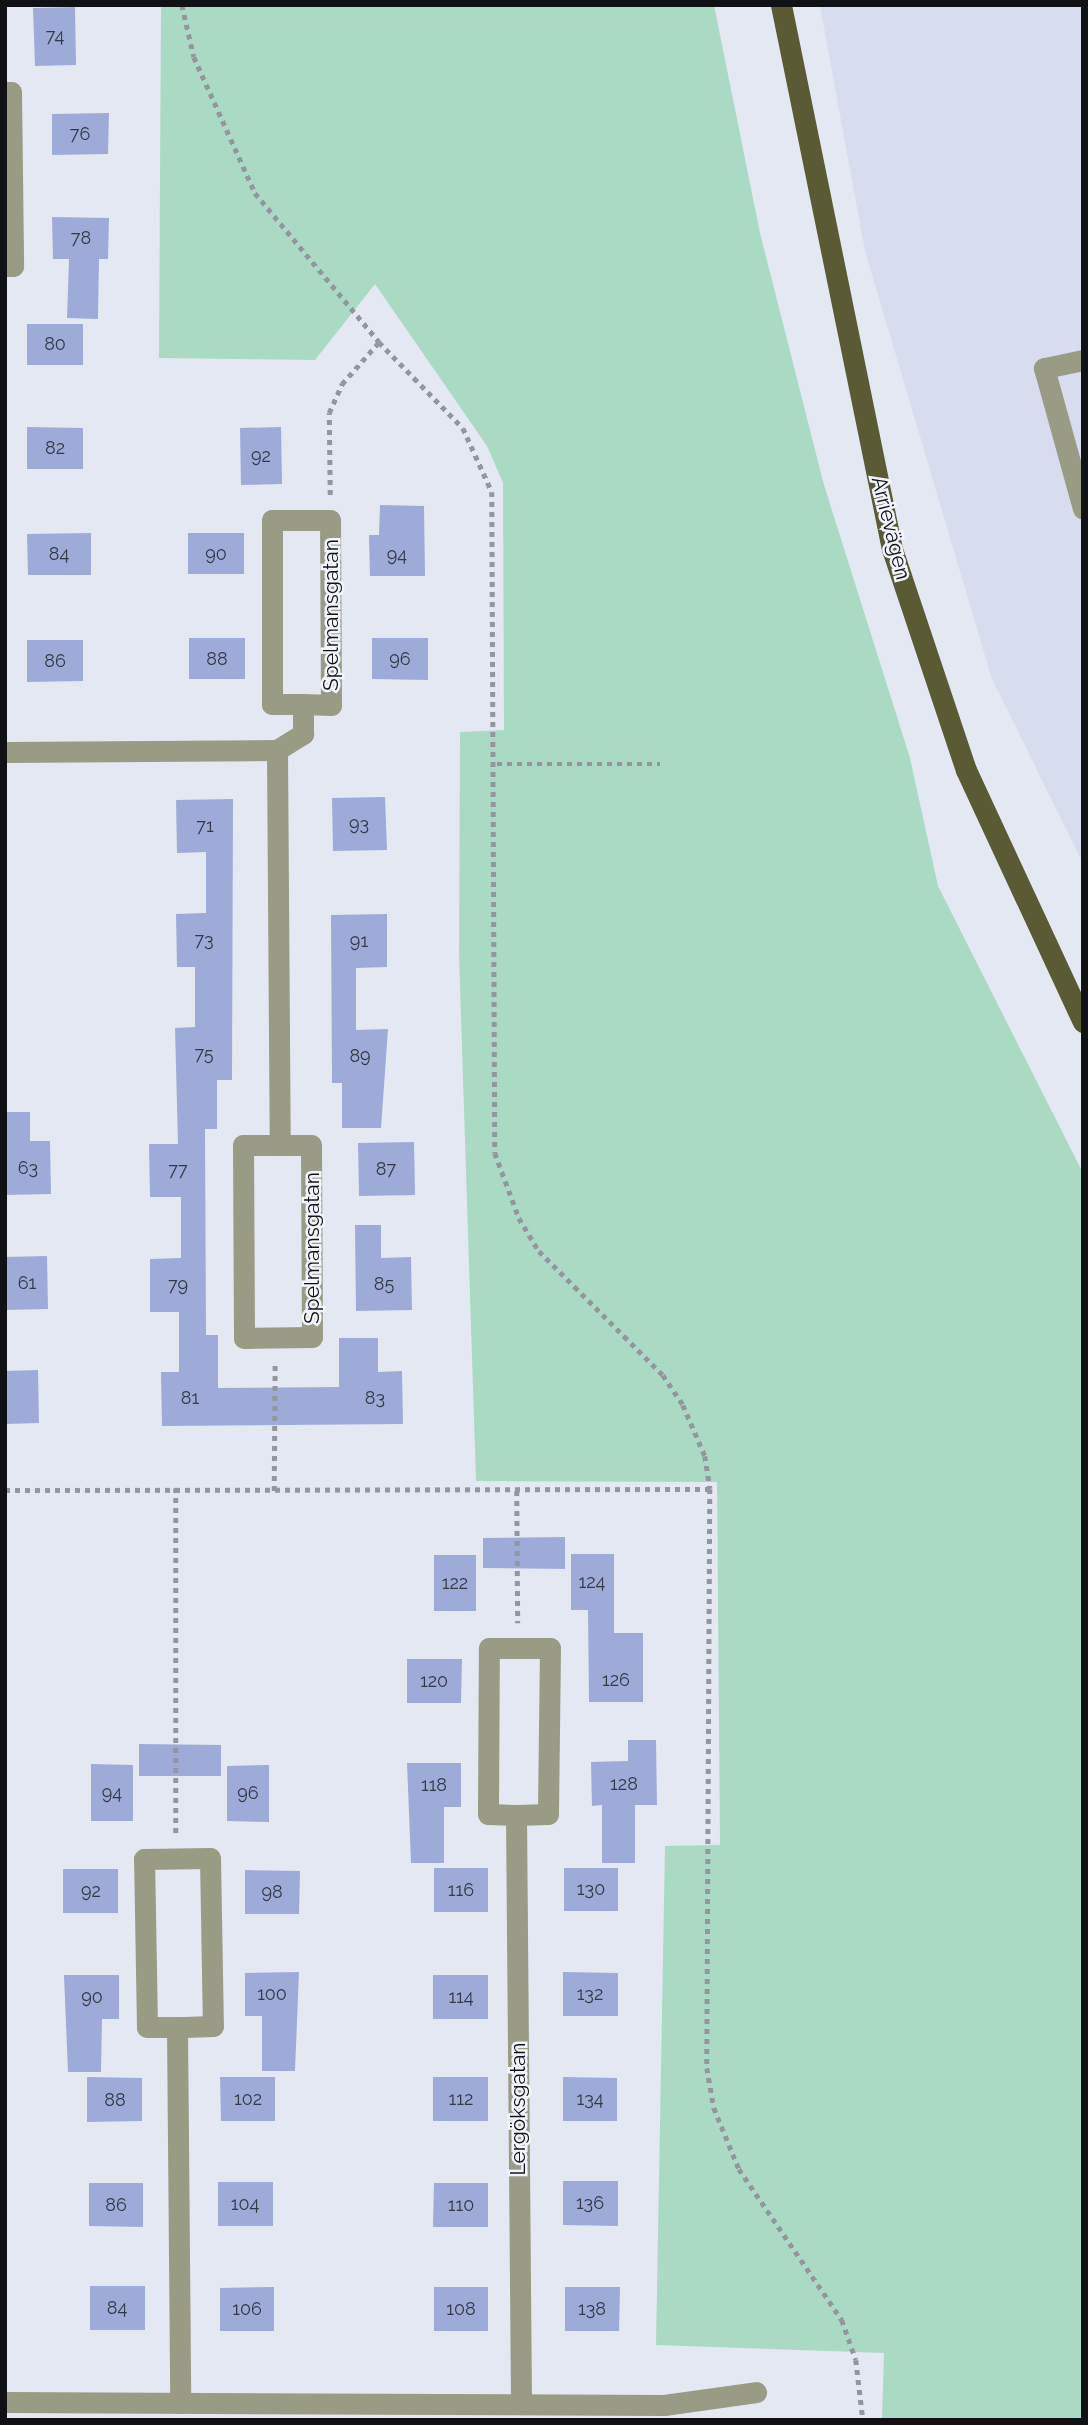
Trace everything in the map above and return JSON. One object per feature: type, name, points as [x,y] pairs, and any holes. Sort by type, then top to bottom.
[{"type":"main road","name":"Arrievägen","points":[[781,6],[892,549],[966,770],[1083,1022]]},
{"type":"street","points":[[5,92],[11,92],[13,266],[5,266]]},
{"type":"street","points":[[1083,359],[1044,368],[1083,509]]},
{"type":"street","name":"Spelmansgatan","points":[[272,520],[330,520],[331,705],[303,704],[272,704],[272,520]]},
{"type":"street","name":"Spelmansgatan","points":[[277,750],[303,734],[303,704]]},
{"type":"street","points":[[5,752],[277,750],[280,1146]]},
{"type":"street","name":"Spelmansgatan","points":[[243,1145],[280,1146],[311,1145],[312,1337],[244,1338],[243,1145]]},
{"type":"street","points":[[489,1648],[550,1648],[548,1814],[516,1815],[488,1814],[489,1648]]},
{"type":"street","name":"Lergöksgatan","points":[[516,1815],[520,2404]]},
{"type":"street","points":[[210,1858],[213,2026],[177,2027],[147,2027],[144,1859],[210,1858]]},
{"type":"street","points":[[177,2027],[180,2403]]},
{"type":"street","points":[[5,2402],[180,2403],[301,2412],[520,2404],[664,2412],[755,2392]]},
{"type":"path","points":[[182,5],[199,69],[255,192],[379,342],[463,428],[492,492],[497,764],[495,1153],[519,1218],[539,1251],[654,1365],[683,1405],[705,1456],[710,1489],[708,2067],[714,2108],[739,2169],[842,2320],[856,2360],[863,2420]]},
{"type":"path","points":[[330,520],[329,413],[342,384],[379,342]]},
{"type":"path","points":[[497,764],[660,764]]},
{"type":"path","points":[[274,1491],[275,1338]]},
{"type":"path","points":[[176,1488],[176,1858]]},
{"type":"path","points":[[5,1490],[710,1489]]},
{"type":"path","points":[[517,1491],[518,1648]]},
{"type":"shaded area","points":[[820,5],[1083,5],[1083,863],[992,679],[865,251]]},
{"type":"green space","points":[[161,5],[714,5],[760,233],[824,485],[910,758],[938,886],[1083,1173],[1083,2420],[882,2420],[884,2353],[656,2345],[665,1846],[720,1845],[717,1482],[476,1481],[459,955],[460,732],[504,730],[503,483],[487,446],[375,284],[315,360],[159,358]]},
{"type":"building","points":[[75,7],[76,65],[35,66],[33,8]]},
{"type":"building","points":[[109,113],[108,154],[52,155],[52,114]]},
{"type":"building","points":[[52,217],[109,218],[108,259],[99,259],[98,319],[67,318],[69,259],[53,259]]},
{"type":"building","points":[[27,324],[83,324],[83,365],[27,365]]},
{"type":"building","points":[[27,427],[83,428],[83,469],[27,469]]},
{"type":"building","points":[[281,427],[282,484],[241,485],[240,428]]},
{"type":"building","points":[[380,505],[424,506],[425,576],[370,576],[369,535],[379,535]]},
{"type":"building","points":[[91,533],[91,575],[28,575],[27,534]]},
{"type":"building","points":[[188,533],[244,533],[244,574],[188,574]]},
{"type":"building","points":[[189,638],[245,638],[245,679],[189,679]]},
{"type":"building","points":[[372,638],[428,638],[428,680],[372,679]]},
{"type":"building","points":[[27,640],[83,640],[83,681],[27,682]]},
{"type":"building","points":[[385,797],[387,850],[333,851],[332,798]]},
{"type":"building","points":[[233,799],[232,1080],[217,1080],[217,1129],[205,1129],[206,1335],[218,1335],[218,1388],[339,1387],[339,1338],[378,1338],[378,1372],[402,1371],[403,1424],[162,1426],[161,1372],[179,1372],[179,1312],[150,1312],[150,1259],[181,1258],[181,1197],[150,1197],[149,1144],[178,1144],[175,1028],[195,1027],[195,967],[177,967],[176,914],[206,913],[206,852],[177,853],[176,800]]},
{"type":"building","points":[[387,914],[387,967],[356,968],[356,1030],[388,1029],[381,1128],[342,1128],[342,1083],[332,1083],[331,915]]},
{"type":"building","points":[[5,1112],[30,1112],[30,1141],[50,1141],[51,1194],[5,1195]]},
{"type":"building","points":[[414,1142],[415,1195],[359,1196],[358,1143]]},
{"type":"building","points":[[355,1225],[381,1225],[381,1258],[411,1257],[412,1310],[356,1311]]},
{"type":"building","points":[[47,1256],[48,1309],[5,1310],[5,1257]]},
{"type":"building","points":[[38,1370],[39,1423],[5,1424],[5,1371]]},
{"type":"building","points":[[565,1537],[565,1569],[483,1568],[483,1538]]},
{"type":"building","points":[[571,1554],[614,1554],[614,1633],[643,1633],[643,1702],[589,1702],[588,1610],[571,1610]]},
{"type":"building","points":[[434,1555],[476,1555],[476,1611],[434,1611]]},
{"type":"building","points":[[407,1659],[462,1659],[461,1703],[407,1703]]},
{"type":"building","points":[[628,1740],[656,1740],[657,1805],[635,1805],[635,1863],[602,1863],[602,1805],[592,1806],[591,1762],[628,1761]]},
{"type":"building","points":[[139,1744],[221,1745],[221,1776],[139,1776]]},
{"type":"building","points":[[407,1763],[461,1763],[461,1807],[444,1807],[444,1863],[411,1863]]},
{"type":"building","points":[[91,1764],[133,1765],[133,1821],[91,1821]]},
{"type":"building","points":[[269,1765],[269,1822],[227,1821],[227,1766]]},
{"type":"building","points":[[434,1868],[488,1868],[488,1912],[434,1912]]},
{"type":"building","points":[[564,1868],[618,1868],[618,1911],[564,1911]]},
{"type":"building","points":[[63,1869],[118,1869],[118,1913],[63,1913]]},
{"type":"building","points":[[245,1870],[300,1871],[299,1914],[245,1914]]},
{"type":"building","points":[[299,1972],[295,2071],[262,2071],[262,2016],[245,2016],[245,1973]]},
{"type":"building","points":[[563,1972],[618,1973],[618,2016],[563,2016]]},
{"type":"building","points":[[64,1975],[119,1975],[119,2019],[102,2019],[101,2072],[68,2072]]},
{"type":"building","points":[[433,1975],[488,1975],[488,2019],[433,2019]]},
{"type":"building","points":[[87,2077],[142,2078],[142,2121],[87,2122]]},
{"type":"building","points":[[220,2077],[275,2077],[275,2121],[221,2121]]},
{"type":"building","points":[[433,2077],[488,2077],[488,2121],[433,2121]]},
{"type":"building","points":[[563,2077],[617,2078],[617,2121],[563,2121]]},
{"type":"building","points":[[563,2181],[618,2181],[618,2226],[563,2225]]},
{"type":"building","points":[[218,2182],[273,2182],[273,2226],[218,2226]]},
{"type":"building","points":[[89,2183],[143,2183],[143,2227],[89,2226]]},
{"type":"building","points":[[434,2183],[488,2183],[488,2227],[433,2227]]},
{"type":"building","points":[[90,2286],[145,2286],[145,2330],[90,2330]]},
{"type":"building","points":[[274,2287],[274,2331],[220,2331],[220,2288]]},
{"type":"building","points":[[434,2287],[488,2287],[488,2331],[434,2331]]},
{"type":"building","points":[[565,2287],[620,2287],[619,2331],[565,2331]]}]
